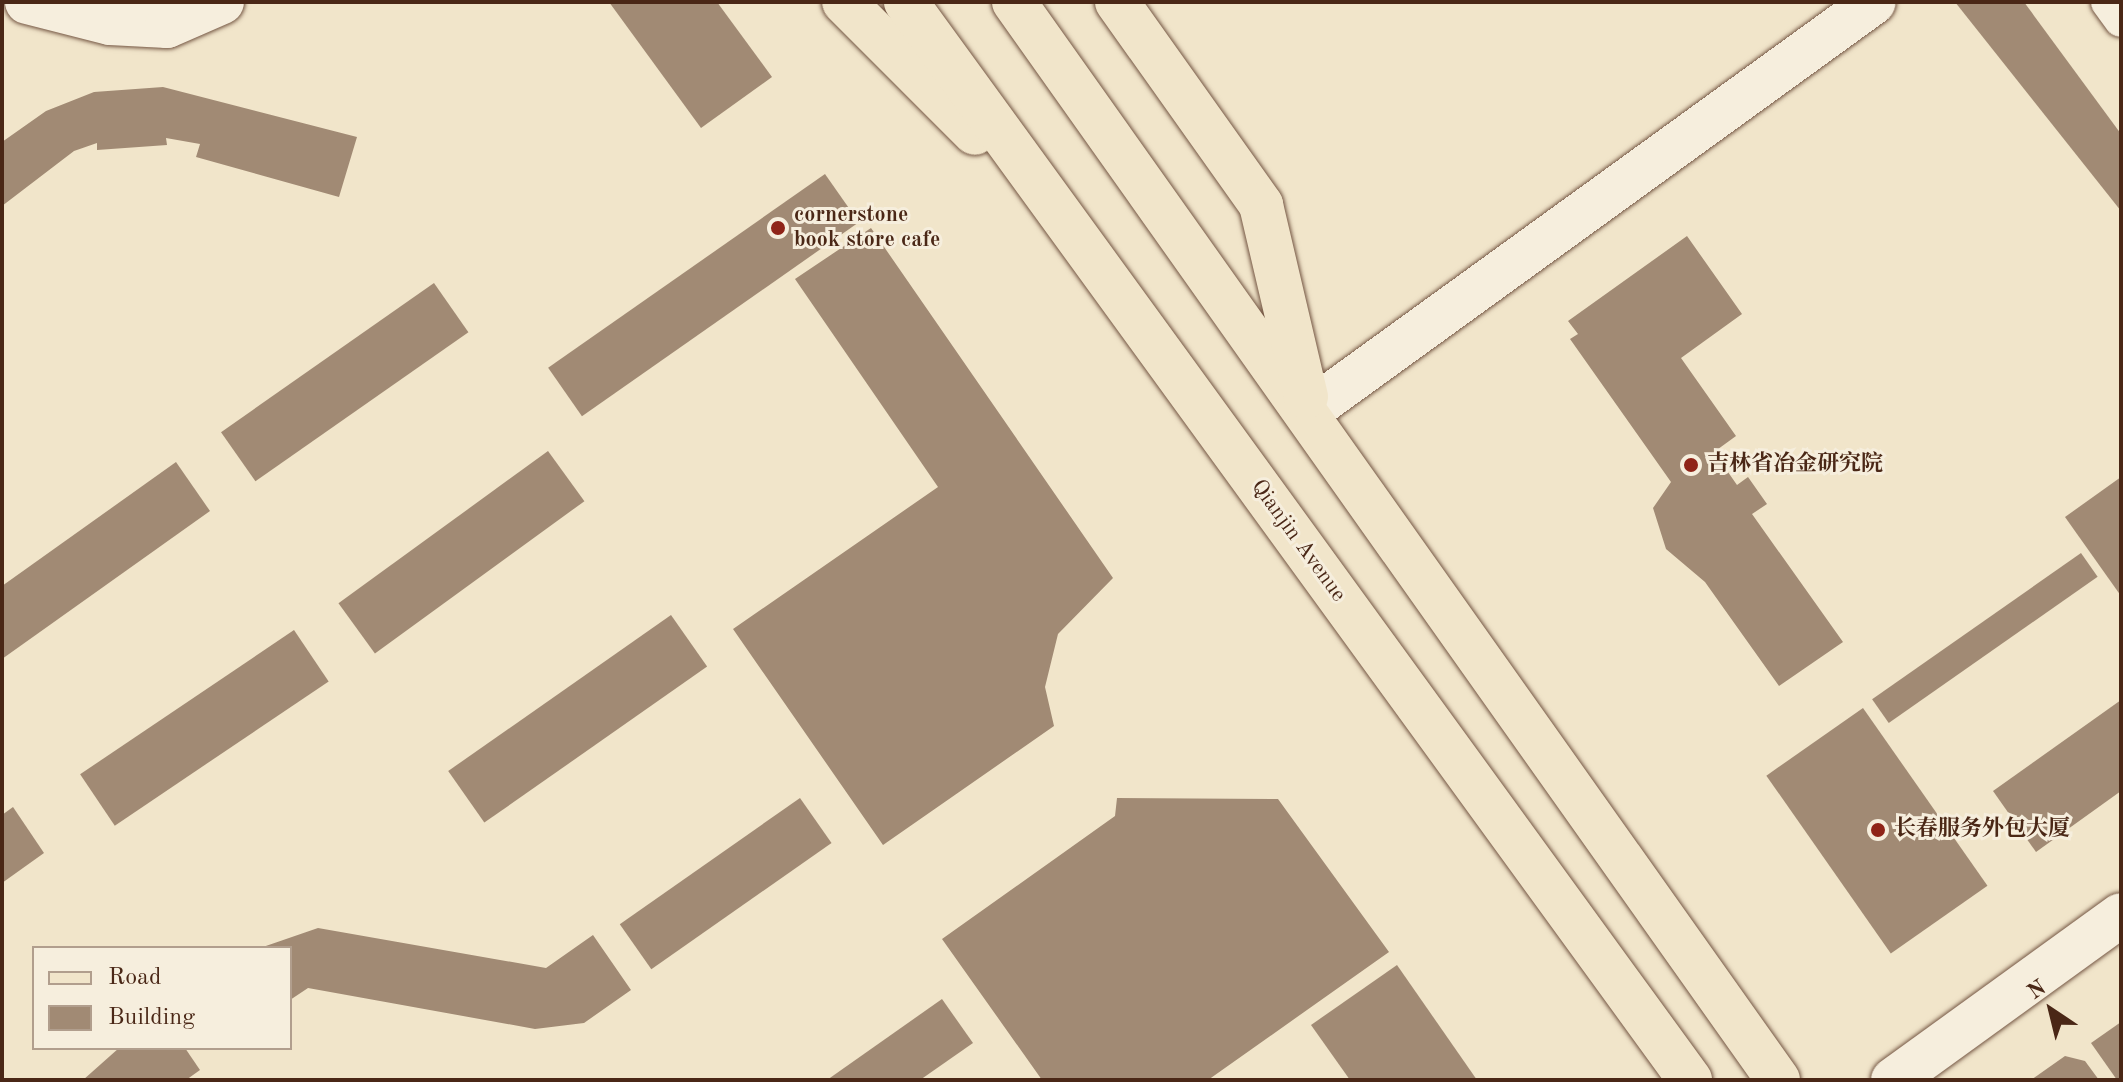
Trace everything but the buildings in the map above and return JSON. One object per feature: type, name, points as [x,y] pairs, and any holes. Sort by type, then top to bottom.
[{"type":"main road","points":[[844,2],[1067,224]]},
{"type":"main road","name":"Qianjin Avenue","points":[[906,2],[1690,1080]]},
{"type":"main road","points":[[1014,2],[1309,411],[1778,1080]]},
{"type":"main road","points":[[1117,2],[1261,205],[1279,254],[1309,411]]},
{"type":"street","points":[[27,2],[110,23],[167,26],[222,2]]},
{"type":"street","points":[[1309,411],[1874,2]]},
{"type":"street","points":[[2108,2],[2121,20]]},
{"type":"street","points":[[1893,1080],[2121,915]]},
{"type":"place","name":"cornerstone book store cafe","points":[[778,228]]},
{"type":"place","name":"吉林省冶金研究院","points":[[1691,465]]},
{"type":"place","name":"长春服务外包大厦","points":[[1878,830]]}]
